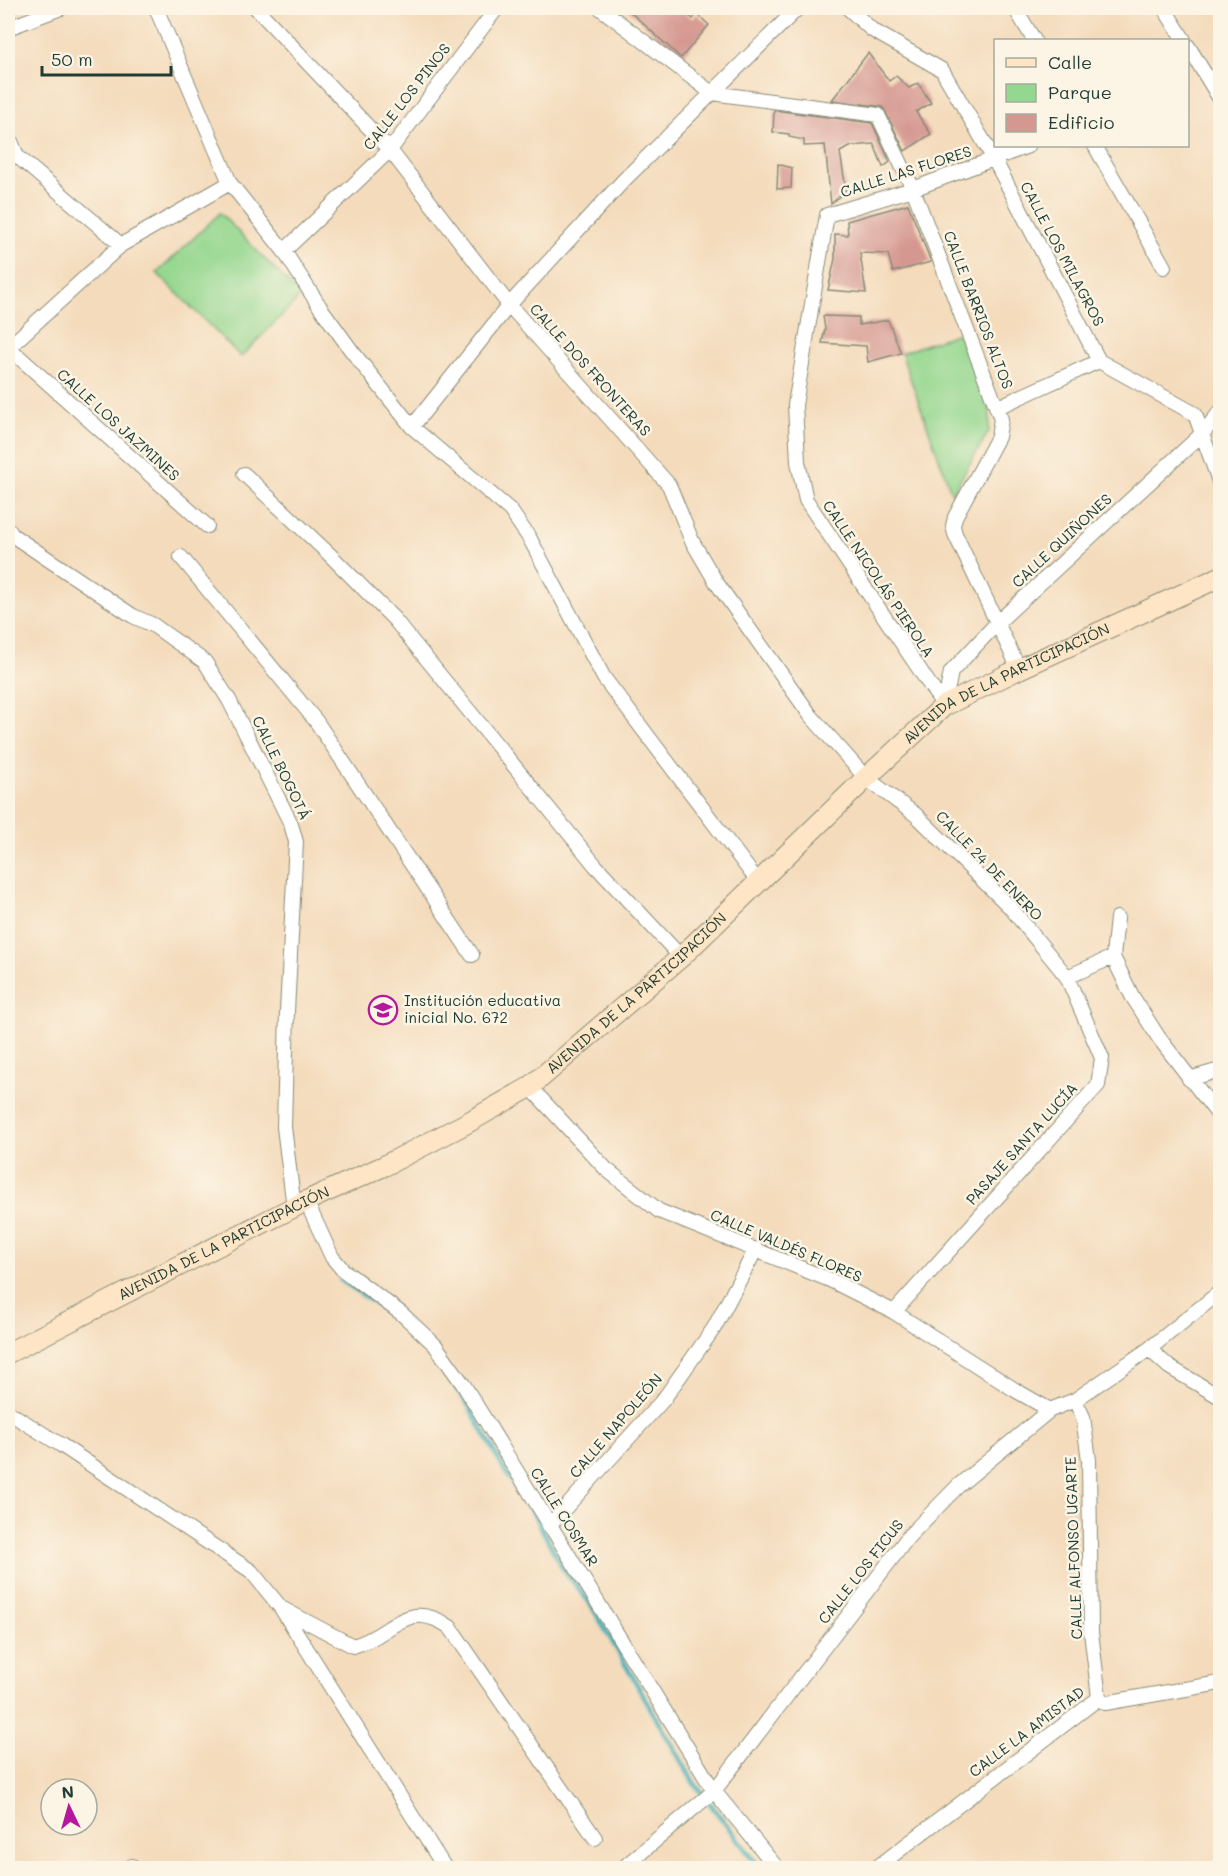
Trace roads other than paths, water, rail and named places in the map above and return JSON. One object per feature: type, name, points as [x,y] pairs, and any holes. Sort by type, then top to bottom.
[{"type":"main road","name":"AVENIDA DE LA PARTICIPACIÓN","points":[[8,1353],[300,1205],[384,1166],[530,1087],[681,957],[944,706],[1019,669],[1221,577]]},
{"type":"street","points":[[8,28],[61,8]]},
{"type":"street","points":[[156,8],[230,183],[284,250],[351,350],[412,427],[510,510],[530,539],[604,678],[759,883]]},
{"type":"street","name":"CALLE DOS FRONTERAS","points":[[255,8],[390,150],[509,305],[669,485],[692,541],[716,582],[811,716],[866,778]]},
{"type":"street","name":"CALLE LOS PINOS","points":[[284,250],[390,150],[497,8]]},
{"type":"street","points":[[600,8],[712,93]]},
{"type":"street","points":[[412,427],[509,305],[624,180],[798,8]]},
{"type":"street","name":"CALLE LOS MILAGROS","points":[[848,8],[872,30],[942,70],[994,159],[1099,361]]},
{"type":"street","points":[[1015,8],[1033,39]]},
{"type":"street","points":[[1164,8],[1183,39]]},
{"type":"street","points":[[1189,48],[1221,99]]},
{"type":"street","name":"CALLE BARRIOS ALTOS","points":[[712,93],[878,115],[913,189],[998,407],[1001,419],[998,437],[955,518],[953,526],[1019,669]]},
{"type":"street","points":[[8,134],[17,156],[121,245]]},
{"type":"street","name":"CALLE LAS FLORES","points":[[827,215],[913,189],[1025,147]]},
{"type":"street","points":[[1096,147],[1164,267]]},
{"type":"street","points":[[8,348],[121,245],[230,183]]},
{"type":"street","name":"CALLE NICOLÁS PIEROLA","points":[[827,215],[795,405],[798,462],[806,500],[944,706]]},
{"type":"street","name":"CALLE LOS JAZMINES","points":[[8,348],[207,526]]},
{"type":"street","points":[[998,407],[1099,361],[1195,414],[1221,484]]},
{"type":"street","name":"CALLE QUIÑONES","points":[[944,706],[951,672],[998,623],[1203,433],[1221,412]]},
{"type":"street","points":[[244,474],[394,619],[595,865],[681,957]]},
{"type":"street","name":"CALLE BOGOTÁ","points":[[8,529],[12,536],[133,616],[153,625],[206,662],[230,700],[291,824],[296,842],[287,1011],[284,1127],[300,1205]]},
{"type":"street","points":[[181,557],[316,721],[472,955]]},
{"type":"street","name":"CALLE 24 DE ENERO","points":[[866,778],[916,815],[1010,907],[1067,977]]},
{"type":"street","points":[[1116,918],[1113,957],[1143,1012],[1189,1079],[1221,1117]]},
{"type":"street","points":[[1067,977],[1113,957]]},
{"type":"street","name":"PASAJE SANTA LUCÍA","points":[[894,1312],[1098,1084],[1102,1058],[1067,977]]},
{"type":"street","points":[[1189,1079],[1221,1070]]},
{"type":"street","name":"CALLE VALDÉS FLORES","points":[[530,1087],[606,1169],[659,1212],[756,1249],[894,1312],[1050,1410]]},
{"type":"street","name":"CALLE COSMAR","points":[[300,1205],[332,1257],[343,1270],[402,1314],[435,1345],[463,1384],[714,1791],[777,1869]]},
{"type":"street","name":"CALLE NAPOLEÓN","points":[[549,1526],[663,1400],[714,1328],[756,1249]]},
{"type":"street","name":"CALLE LOS FICUS","points":[[624,1869],[714,1791],[909,1536],[958,1486],[1050,1410],[1075,1400],[1149,1348],[1221,1292]]},
{"type":"street","points":[[1149,1348],[1169,1366],[1221,1397]]},
{"type":"street","name":"CALLE ALFONSO UGARTE","points":[[1075,1400],[1083,1418],[1089,1460],[1091,1632],[1099,1698]]},
{"type":"street","points":[[8,1412],[251,1571],[281,1608],[445,1869]]},
{"type":"street","points":[[281,1608],[353,1646],[364,1643],[410,1616],[423,1614],[437,1618],[450,1627],[595,1838]]},
{"type":"street","name":"CALLE LA AMISTAD","points":[[876,1869],[1099,1698],[1105,1703],[1221,1683]]},
{"type":"waterway","points":[[341,1280],[387,1312],[432,1353],[469,1406],[505,1471],[538,1521],[563,1569],[590,1603],[694,1783],[760,1868]]},
{"type":"place","name":"Institución educativa inicial No. 672","points":[[383,1010]]}]
